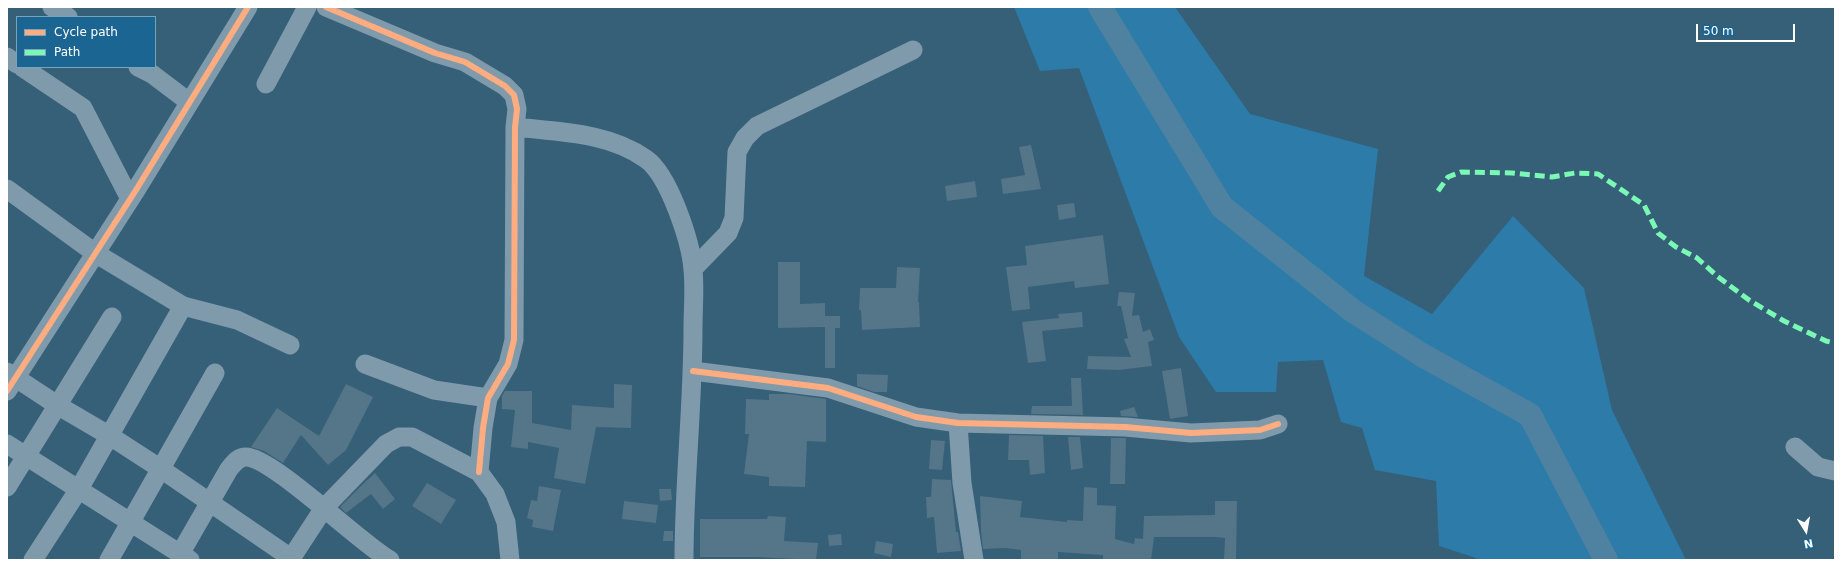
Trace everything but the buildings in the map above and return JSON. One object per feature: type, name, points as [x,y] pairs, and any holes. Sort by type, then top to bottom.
[{"type":"street","points":[[52,7],[66,16]]},
{"type":"street","points":[[248,7],[130,199],[10,380],[110,436],[161,469],[290,559],[324,508],[386,444],[398,437],[412,437],[479,472],[496,494],[506,522],[510,560]]},
{"type":"street","points":[[266,84],[307,7]]},
{"type":"street","points":[[326,7],[435,53],[465,62],[505,86],[514,95],[517,109],[515,127],[514,340],[508,364],[488,398],[483,428],[479,472]]},
{"type":"street","points":[[694,270],[728,233],[734,218],[737,152],[745,138],[757,126],[913,50]]},
{"type":"street","points":[[7,57],[16,63]]},
{"type":"street","points":[[23,68],[83,108],[130,199]]},
{"type":"street","points":[[140,68],[152,74],[189,102]]},
{"type":"street","points":[[515,127],[583,134],[618,145],[646,159],[660,174],[680,212],[694,270],[693,371],[684,527],[684,560]]},
{"type":"street","points":[[7,189],[95,253],[183,306],[237,320],[290,345]]},
{"type":"street","points":[[33,560],[79,489],[183,306]]},
{"type":"street","points":[[7,487],[27,457],[112,317]]},
{"type":"street","points":[[365,364],[434,390],[488,398]]},
{"type":"street","points":[[693,371],[828,388],[916,417],[958,423],[1125,427],[1191,433],[1260,430],[1278,424]]},
{"type":"street","points":[[109,560],[132,523],[215,373]]},
{"type":"street","points":[[958,423],[962,483],[974,560]]},
{"type":"street","points":[[7,444],[185,557],[210,503],[229,469],[238,459],[247,457],[264,463],[324,508],[376,552],[390,560]]},
{"type":"street","points":[[1795,447],[1818,467],[1835,471]]},
{"type":"shaded area","points":[[1014,7],[1175,7],[1250,114],[1378,149],[1364,276],[1432,314],[1513,216],[1584,288],[1612,410],[1686,560],[1482,560],[1439,546],[1436,481],[1375,470],[1362,428],[1341,422],[1323,360],[1278,362],[1276,392],[1216,392],[1179,337],[1079,68],[1040,71]]},
{"type":"waterway","points":[[1100,7],[1222,207],[1353,311],[1422,355],[1530,415],[1606,560]]},
{"type":"marked path","points":[[1438,191],[1448,177],[1461,172],[1512,173],[1552,177],[1575,173],[1598,174],[1644,205],[1658,233],[1676,247],[1697,258],[1717,276],[1749,300],[1784,321],[1826,341],[1835,343]]},
{"type":"cycle path","points":[[7,391],[136,190],[248,7]]},
{"type":"cycle path","points":[[326,7],[435,53],[465,62],[505,86],[514,95],[517,109],[515,127],[514,340],[508,364],[488,398],[483,428],[479,472]]},
{"type":"cycle path","points":[[693,371],[828,388],[916,417],[958,423],[1125,427],[1191,433],[1260,430],[1278,424]]}]
